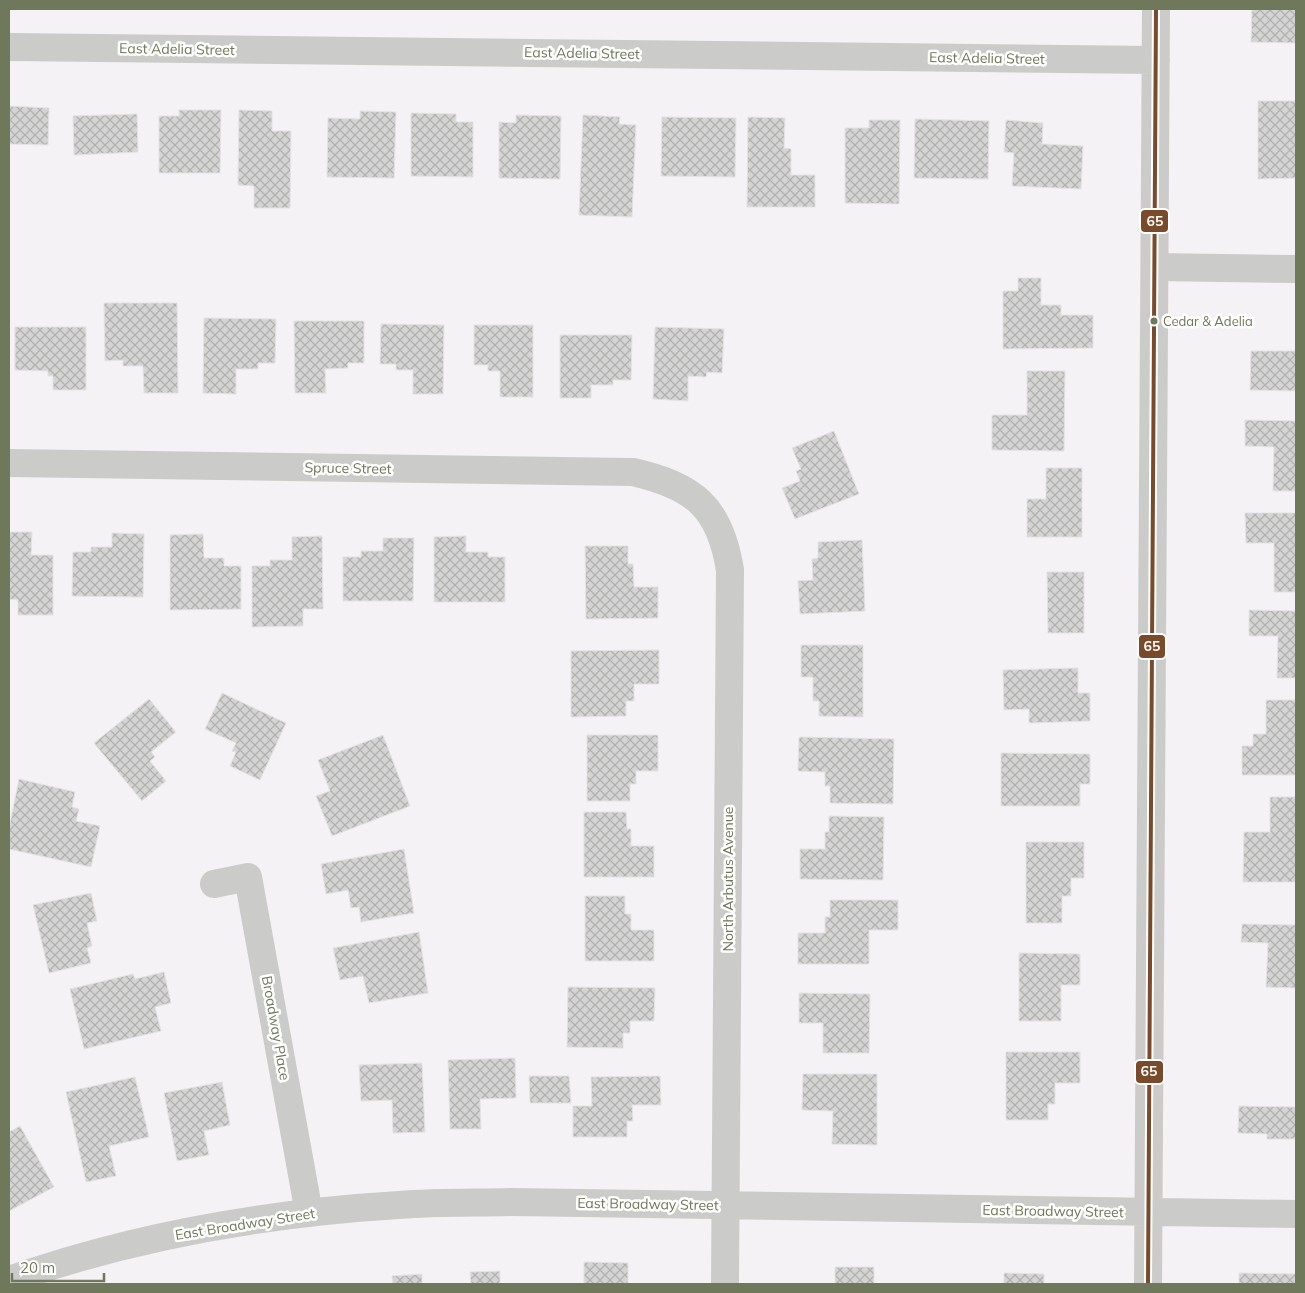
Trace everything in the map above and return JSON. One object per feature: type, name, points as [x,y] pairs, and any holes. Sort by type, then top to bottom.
[{"type":"street","points":[[1148,1284],[1156,267],[1156,9]]},
{"type":"street","name":"East Adelia Street","points":[[9,47],[1156,60]]},
{"type":"street","points":[[1156,267],[1296,269]]},
{"type":"street","name":"Spruce Street","points":[[9,463],[633,472],[659,478],[684,488]]},
{"type":"street","name":"North Arbutus Avenue","points":[[684,488],[703,506],[719,526],[727,551],[730,570],[725,1284]]},
{"type":"street","name":"Broadway Place","points":[[214,884],[248,877],[309,1213]]},
{"type":"street","name":"East Broadway Street","points":[[9,1280],[56,1264],[149,1240],[231,1224],[309,1213],[400,1204],[504,1202],[1296,1214]]},
{"type":"building","points":[[1252,9],[1296,9],[1296,43],[1251,42]]},
{"type":"building","points":[[1258,101],[1296,101],[1296,178],[1258,179]]},
{"type":"building","points":[[9,106],[49,108],[48,145],[9,144]]},
{"type":"building","points":[[179,110],[221,110],[220,173],[159,173],[159,116],[179,116]]},
{"type":"building","points":[[239,110],[272,111],[272,131],[291,131],[290,208],[254,208],[254,186],[238,185]]},
{"type":"building","points":[[360,111],[396,112],[394,178],[327,177],[328,118],[360,119]]},
{"type":"building","points":[[411,113],[456,114],[456,122],[473,122],[473,177],[411,176]]},
{"type":"building","points":[[137,114],[138,152],[74,155],[73,116]]},
{"type":"building","points":[[516,115],[561,116],[560,179],[499,178],[499,122],[516,123]]},
{"type":"building","points":[[583,115],[620,117],[619,124],[636,125],[632,217],[579,215]]},
{"type":"building","points":[[662,117],[736,118],[735,177],[661,176]]},
{"type":"building","points":[[748,117],[785,118],[784,148],[791,149],[791,175],[815,175],[815,207],[747,207]]},
{"type":"building","points":[[915,119],[989,121],[988,179],[914,178]]},
{"type":"building","points":[[869,120],[900,120],[899,204],[845,203],[845,128],[869,128]]},
{"type":"building","points":[[1006,120],[1043,123],[1042,144],[1083,146],[1081,189],[1012,186],[1014,153],[1004,152]]},
{"type":"building","points":[[1018,278],[1041,278],[1041,305],[1061,305],[1061,315],[1093,315],[1093,348],[1003,349],[1003,291],[1018,291]]},
{"type":"building","points":[[104,303],[177,303],[178,393],[144,393],[143,366],[123,366],[123,360],[105,361]]},
{"type":"building","points":[[204,318],[276,319],[275,363],[258,363],[258,369],[236,369],[236,394],[203,393]]},
{"type":"building","points":[[294,321],[364,321],[364,363],[348,363],[348,368],[325,369],[326,393],[295,393]]},
{"type":"building","points":[[381,324],[444,325],[443,394],[413,394],[413,370],[396,370],[396,364],[380,364]]},
{"type":"building","points":[[474,325],[533,325],[533,397],[500,397],[500,371],[488,371],[488,365],[474,365]]},
{"type":"building","points":[[15,327],[86,327],[86,390],[53,390],[53,376],[48,376],[48,371],[15,370]]},
{"type":"building","points":[[655,327],[724,329],[722,373],[707,372],[706,377],[688,376],[688,401],[653,399]]},
{"type":"building","points":[[560,335],[632,335],[631,380],[613,380],[613,385],[591,385],[591,398],[560,398]]},
{"type":"building","points":[[1251,351],[1296,351],[1296,391],[1250,390]]},
{"type":"building","points":[[1027,371],[1065,371],[1064,451],[992,450],[992,415],[1027,415]]},
{"type":"building","points":[[1245,420],[1296,421],[1296,491],[1273,491],[1274,447],[1245,446]]},
{"type":"building","points":[[834,431],[859,494],[795,519],[782,488],[800,481],[796,471],[801,469],[792,448]]},
{"type":"building","points":[[1046,468],[1082,468],[1082,537],[1027,537],[1027,499],[1046,499]]},
{"type":"building","points":[[1245,513],[1296,513],[1296,592],[1274,592],[1274,543],[1246,543]]},
{"type":"building","points":[[9,532],[32,532],[31,555],[53,555],[53,615],[18,615],[18,600],[9,599]]},
{"type":"building","points":[[112,533],[144,534],[143,597],[72,596],[73,552],[91,552],[91,547],[112,547]]},
{"type":"building","points":[[203,534],[204,558],[224,558],[224,566],[241,566],[241,609],[170,610],[170,535]]},
{"type":"building","points":[[322,536],[323,609],[303,609],[303,626],[252,627],[252,566],[270,566],[270,560],[292,560],[292,537]]},
{"type":"building","points":[[466,536],[466,552],[488,552],[488,557],[505,557],[505,602],[434,602],[434,537]]},
{"type":"building","points":[[383,538],[414,538],[413,601],[343,601],[343,557],[361,557],[361,551],[383,551]]},
{"type":"building","points":[[862,540],[865,611],[800,614],[798,581],[813,580],[812,559],[818,558],[818,542]]},
{"type":"building","points":[[585,546],[628,546],[628,564],[633,564],[634,587],[658,587],[658,618],[586,619]]},
{"type":"building","points":[[1047,572],[1084,572],[1084,633],[1048,633]]},
{"type":"building","points":[[1249,610],[1296,611],[1296,678],[1277,678],[1278,636],[1249,636]]},
{"type":"building","points":[[801,645],[863,645],[863,717],[819,716],[819,701],[813,701],[813,677],[801,677]]},
{"type":"building","points":[[659,650],[659,684],[634,684],[634,701],[626,701],[626,716],[571,717],[571,651]]},
{"type":"building","points":[[1078,668],[1078,693],[1090,693],[1090,721],[1029,723],[1029,709],[1004,710],[1003,670]]},
{"type":"building","points":[[222,693],[286,723],[260,780],[230,766],[236,752],[232,751],[236,743],[205,729]]},
{"type":"building","points":[[149,699],[176,732],[151,752],[155,757],[150,761],[166,781],[142,801],[94,743]]},
{"type":"building","points":[[1266,700],[1296,700],[1296,775],[1242,775],[1242,746],[1253,746],[1253,734],[1266,734]]},
{"type":"building","points":[[383,735],[410,806],[332,836],[316,796],[330,791],[318,760]]},
{"type":"building","points":[[587,735],[658,735],[658,771],[636,771],[636,784],[630,784],[630,801],[587,801]]},
{"type":"building","points":[[799,737],[894,739],[893,804],[830,803],[830,786],[825,786],[825,772],[798,771]]},
{"type":"building","points":[[1001,753],[1090,754],[1090,784],[1080,784],[1080,806],[1001,806]]},
{"type":"building","points":[[19,779],[75,792],[72,807],[79,809],[76,821],[100,826],[91,867],[9,849],[9,828]]},
{"type":"building","points":[[1270,797],[1296,797],[1296,882],[1243,882],[1244,832],[1270,832]]},
{"type":"building","points":[[584,812],[626,812],[627,829],[631,829],[631,846],[654,846],[654,877],[584,877]]},
{"type":"building","points":[[829,816],[884,817],[883,880],[800,879],[800,849],[825,849],[825,832],[829,832]]},
{"type":"building","points":[[1026,842],[1084,842],[1084,878],[1071,878],[1071,896],[1062,896],[1062,923],[1026,923]]},
{"type":"building","points":[[404,849],[414,913],[361,922],[359,907],[351,908],[348,890],[326,894],[321,864]]},
{"type":"building","points":[[91,893],[97,921],[87,923],[92,946],[87,948],[91,963],[49,973],[33,905]]},
{"type":"building","points":[[585,896],[625,896],[625,914],[631,914],[631,930],[654,930],[654,961],[585,961]]},
{"type":"building","points":[[830,900],[898,900],[898,930],[869,930],[869,964],[798,964],[798,933],[825,933],[825,917],[830,917]]},
{"type":"building","points":[[1242,924],[1296,925],[1296,988],[1266,987],[1268,943],[1241,942]]},
{"type":"building","points":[[419,932],[428,993],[369,1003],[363,976],[340,980],[333,948]]},
{"type":"building","points":[[1019,953],[1080,954],[1080,985],[1061,985],[1061,1021],[1019,1021]]},
{"type":"building","points":[[164,972],[171,1003],[155,1007],[161,1031],[84,1049],[70,989],[133,974],[135,979]]},
{"type":"building","points":[[568,987],[655,988],[654,1021],[630,1021],[630,1033],[623,1033],[623,1048],[567,1047]]},
{"type":"building","points":[[799,993],[870,994],[869,1053],[823,1053],[823,1023],[799,1023]]},
{"type":"building","points":[[1006,1052],[1080,1052],[1080,1083],[1055,1083],[1055,1104],[1048,1104],[1048,1120],[1006,1120]]},
{"type":"building","points":[[515,1058],[516,1098],[480,1099],[481,1129],[450,1129],[448,1060]]},
{"type":"building","points":[[422,1063],[425,1132],[393,1133],[392,1100],[361,1101],[359,1065]]},
{"type":"building","points":[[803,1074],[877,1074],[877,1145],[832,1144],[833,1111],[802,1110]]},
{"type":"building","points":[[529,1076],[569,1076],[571,1103],[530,1103]]},
{"type":"building","points":[[660,1076],[661,1105],[632,1105],[633,1121],[627,1121],[627,1137],[573,1137],[573,1106],[592,1106],[591,1077]]},
{"type":"building","points":[[135,1077],[149,1137],[109,1146],[116,1176],[86,1182],[66,1092]]},
{"type":"building","points":[[222,1082],[230,1125],[204,1131],[209,1155],[177,1161],[164,1093]]},
{"type":"building","points":[[1239,1106],[1296,1107],[1296,1139],[1267,1139],[1267,1134],[1238,1133]]},
{"type":"building","points":[[20,1126],[54,1187],[9,1211],[9,1132]]},
{"type":"building","points":[[584,1262],[628,1263],[628,1284],[584,1284]]},
{"type":"building","points":[[835,1267],[874,1267],[874,1284],[835,1284]]},
{"type":"building","points":[[500,1271],[500,1284],[471,1284],[470,1272]]},
{"type":"building","points":[[1004,1273],[1044,1274],[1044,1284],[1004,1284]]},
{"type":"building","points":[[1239,1273],[1296,1274],[1296,1284],[1239,1284]]},
{"type":"building","points":[[422,1274],[422,1284],[393,1284],[392,1276]]},
{"type":"transit line","name":"65","points":[[1148,1284],[1156,9]]},
{"type":"place","name":"Cedar & Adelia","points":[[1154,321]]}]
